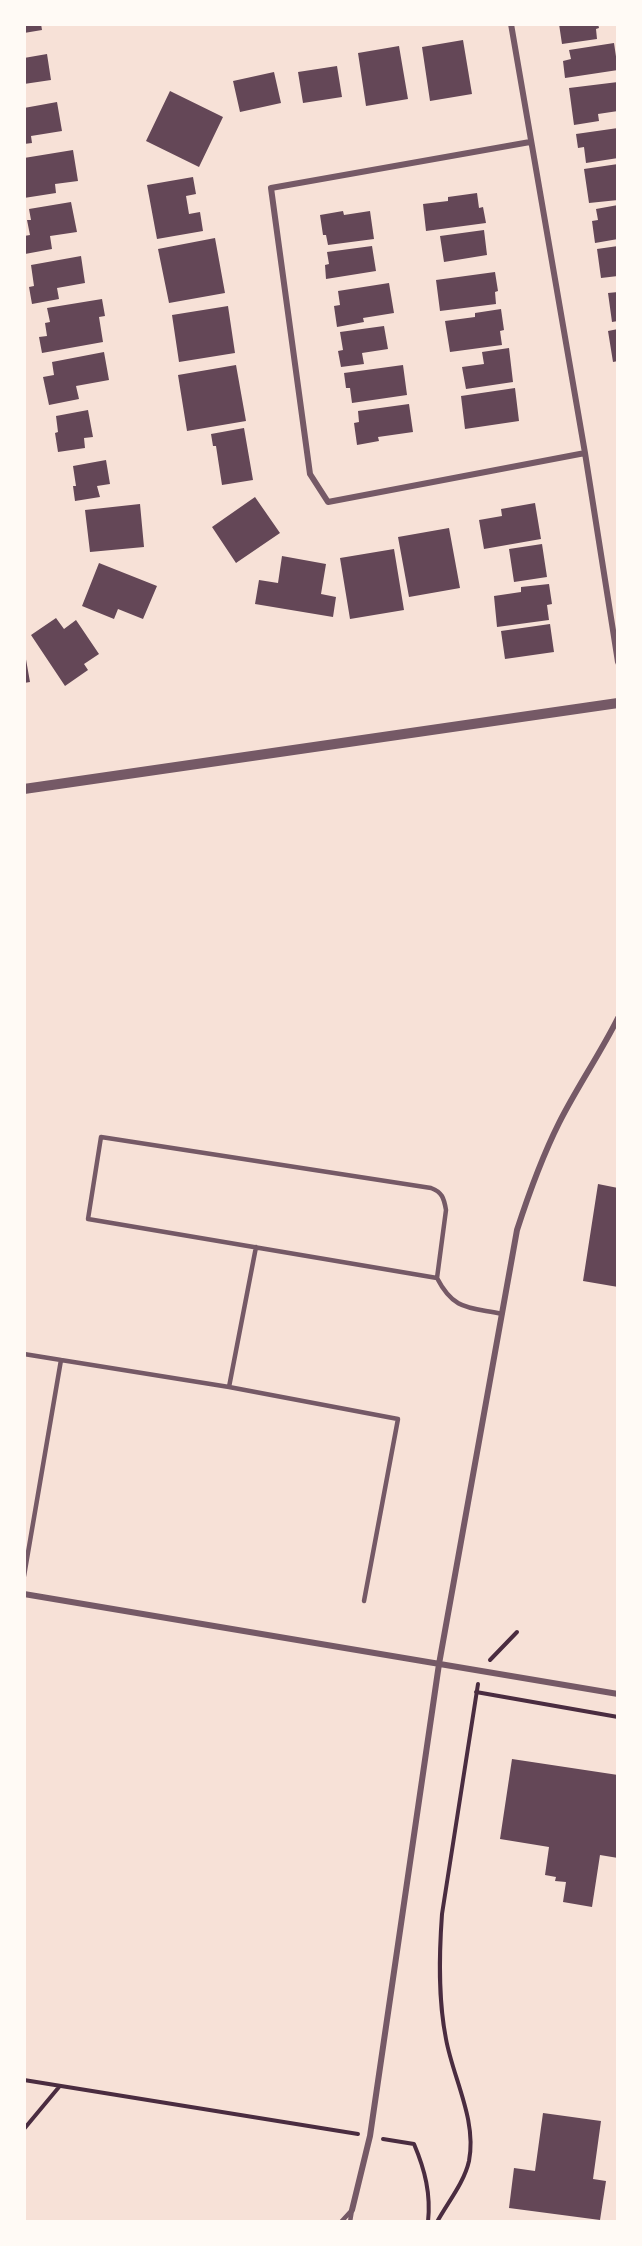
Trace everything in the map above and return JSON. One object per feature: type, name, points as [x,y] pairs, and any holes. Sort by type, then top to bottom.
[{"type":"street","points":[[511,24],[585,453],[618,662]]},
{"type":"street","points":[[530,142],[271,188],[310,474],[328,502],[585,453]]},
{"type":"street","points":[[24,789],[618,703]]},
{"type":"street","points":[[352,2210],[370,2136],[439,1664],[513,1249],[529,1192],[560,1121],[618,1018]]},
{"type":"street","points":[[24,1594],[618,1694]]},
{"type":"lane","points":[[437,1278],[88,1220],[101,1137],[439,1191],[444,1199],[446,1210],[437,1278],[446,1295],[458,1305],[502,1314]]},
{"type":"lane","points":[[228,1387],[256,1247]]},
{"type":"lane","points":[[24,1354],[228,1387],[398,1419],[364,1601]]},
{"type":"lane","points":[[24,1576],[61,1360]]},
{"type":"lane","points":[[341,2222],[352,2210]]},
{"type":"lane","points":[[350,2222],[352,2210]]},
{"type":"path","points":[[437,2222],[461,2183],[469,2160],[469,2130],[446,2037],[441,1996],[442,1914],[480,1671],[517,1632]]},
{"type":"path","points":[[476,1692],[618,1717]]},
{"type":"path","points":[[24,2080],[414,2144],[428,2186],[430,2208],[428,2222]]},
{"type":"path","points":[[24,2129],[60,2086]]},
{"type":"building","points":[[24,24],[41,24],[42,30],[24,33]]},
{"type":"building","points":[[559,24],[598,24],[597,39],[562,44]]},
{"type":"building","points":[[463,40],[472,94],[430,101],[422,47]]},
{"type":"building","points":[[614,43],[618,70],[565,78],[563,61],[571,59],[569,50]]},
{"type":"building","points":[[399,46],[408,99],[366,106],[358,53]]},
{"type":"building","points":[[47,54],[51,80],[24,84],[24,58]]},
{"type":"building","points":[[337,66],[342,97],[303,103],[298,72]]},
{"type":"building","points":[[274,72],[281,103],[240,112],[233,81]]},
{"type":"building","points":[[618,82],[618,111],[598,114],[599,121],[574,125],[569,88]]},
{"type":"building","points":[[170,91],[223,117],[199,167],[146,141]]},
{"type":"building","points":[[57,102],[62,131],[31,136],[32,143],[24,144],[24,108]]},
{"type":"building","points":[[618,128],[618,158],[586,163],[584,147],[578,148],[576,134]]},
{"type":"building","points":[[73,150],[78,181],[55,184],[56,193],[24,198],[24,158]]},
{"type":"building","points":[[618,164],[618,200],[589,203],[584,169]]},
{"type":"building","points":[[193,177],[196,194],[186,196],[189,214],[200,212],[203,231],[157,239],[147,185]]},
{"type":"building","points":[[477,193],[479,208],[483,207],[486,223],[426,231],[423,204],[448,201],[448,197]]},
{"type":"building","points":[[71,202],[77,232],[50,236],[52,249],[25,254],[24,236],[30,235],[27,220],[31,220],[29,209]]},
{"type":"building","points":[[618,205],[618,239],[595,243],[592,221],[598,220],[596,209]]},
{"type":"building","points":[[343,211],[344,215],[370,211],[374,239],[328,245],[326,235],[323,235],[320,215]]},
{"type":"building","points":[[484,230],[487,255],[444,262],[440,236]]},
{"type":"building","points":[[215,238],[225,293],[169,303],[158,249]]},
{"type":"building","points":[[372,246],[376,271],[326,279],[325,265],[329,264],[327,252]]},
{"type":"building","points":[[618,246],[618,276],[601,278],[597,249]]},
{"type":"building","points":[[81,256],[85,283],[57,288],[59,299],[32,304],[29,287],[34,286],[31,265]]},
{"type":"building","points":[[495,272],[498,291],[495,292],[496,304],[440,311],[436,280]]},
{"type":"building","points":[[389,283],[394,313],[363,318],[364,322],[337,327],[334,306],[340,305],[338,291]]},
{"type":"building","points":[[618,292],[618,321],[612,322],[608,293]]},
{"type":"building","points":[[102,299],[105,316],[99,317],[103,342],[42,353],[39,337],[47,336],[45,323],[50,322],[47,308]]},
{"type":"building","points":[[228,306],[235,353],[179,362],[172,315]]},
{"type":"building","points":[[501,309],[504,330],[500,331],[502,345],[450,352],[445,321],[475,317],[475,313]]},
{"type":"building","points":[[384,326],[388,349],[362,353],[364,364],[341,367],[338,351],[343,350],[340,332]]},
{"type":"building","points":[[618,329],[618,361],[613,362],[608,331]]},
{"type":"building","points":[[509,348],[513,382],[466,389],[462,367],[484,364],[482,352]]},
{"type":"building","points":[[104,352],[109,380],[76,386],[79,399],[49,405],[43,377],[54,375],[52,362]]},
{"type":"building","points":[[236,365],[246,421],[187,431],[178,375]]},
{"type":"building","points":[[403,365],[407,395],[352,403],[350,388],[346,388],[344,373]]},
{"type":"building","points":[[515,388],[519,421],[465,429],[461,396]]},
{"type":"building","points":[[409,404],[413,432],[378,437],[379,441],[357,445],[354,423],[359,422],[358,411]]},
{"type":"building","points":[[88,410],[93,437],[84,438],[85,448],[58,452],[55,433],[58,432],[56,416]]},
{"type":"building","points":[[244,428],[253,480],[222,485],[216,446],[213,446],[211,434]]},
{"type":"building","points":[[106,460],[110,484],[97,486],[100,497],[75,501],[73,486],[76,486],[73,466]]},
{"type":"building","points":[[255,497],[280,533],[236,563],[212,527]]},
{"type":"building","points":[[535,503],[541,539],[484,549],[479,520],[502,516],[501,509]]},
{"type":"building","points":[[140,504],[144,547],[90,552],[85,510]]},
{"type":"building","points":[[449,528],[460,588],[409,597],[398,537]]},
{"type":"building","points":[[542,544],[547,577],[514,582],[509,549]]},
{"type":"building","points":[[394,549],[404,610],[350,619],[340,558]]},
{"type":"building","points":[[282,556],[326,564],[321,594],[336,597],[333,617],[255,604],[259,580],[278,583]]},
{"type":"building","points":[[99,563],[157,586],[143,619],[118,609],[114,619],[82,606]]},
{"type":"building","points":[[549,584],[552,604],[547,605],[549,620],[497,627],[494,596],[521,592],[521,587]]},
{"type":"building","points":[[56,618],[64,629],[76,620],[99,654],[84,664],[88,670],[65,686],[31,635]]},
{"type":"building","points":[[550,624],[554,652],[505,659],[501,631]]},
{"type":"building","points":[[24,648],[30,682],[24,683]]},
{"type":"building","points":[[598,1184],[618,1188],[618,1287],[583,1281]]},
{"type":"building","points":[[512,1759],[618,1775],[618,1858],[600,1855],[592,1907],[563,1902],[566,1882],[555,1881],[556,1877],[545,1875],[549,1847],[500,1839]]},
{"type":"building","points":[[543,2113],[601,2121],[593,2179],[606,2181],[600,2220],[509,2208],[514,2168],[535,2171]]}]
